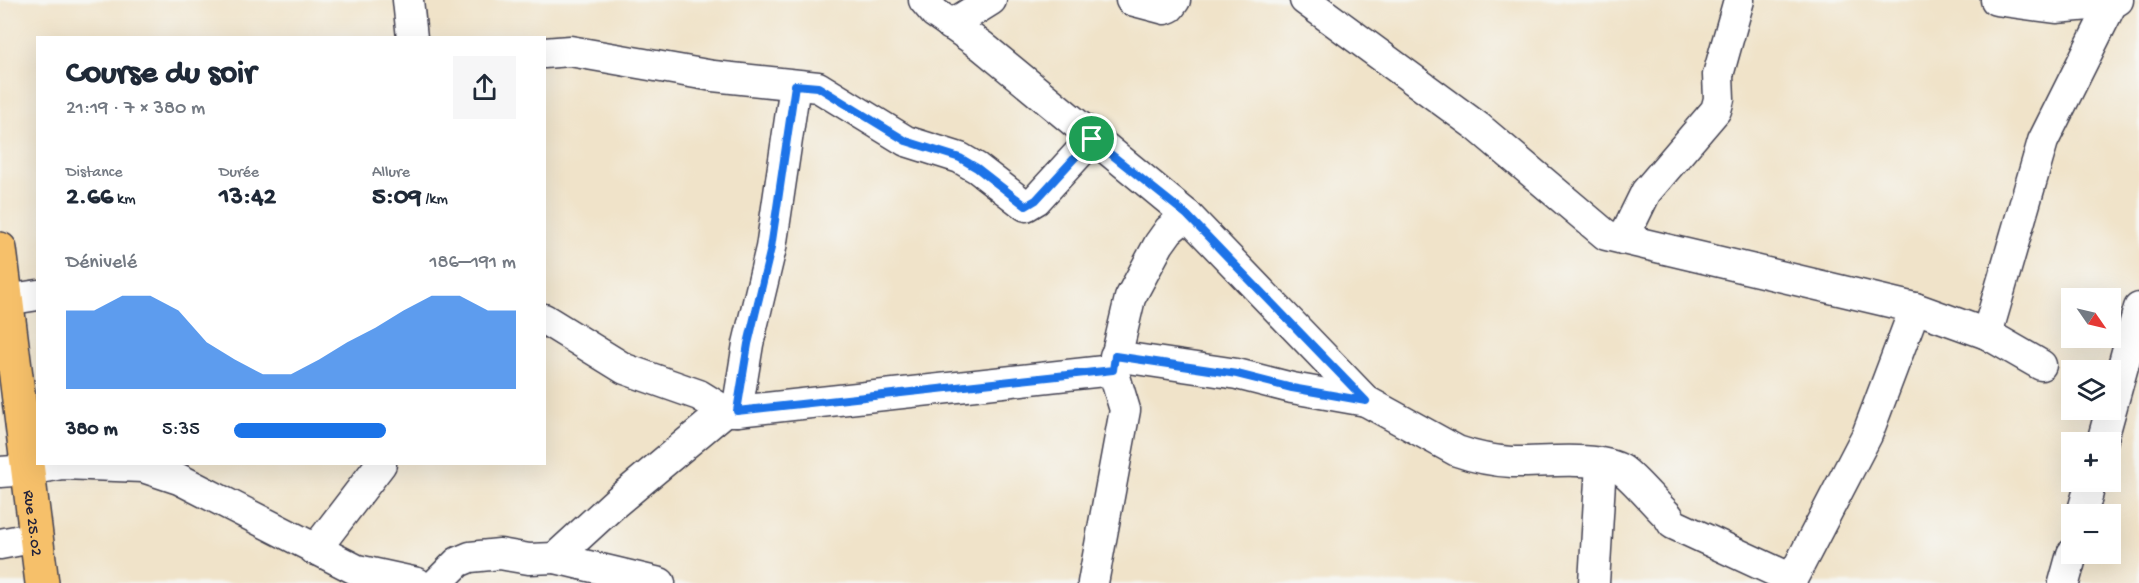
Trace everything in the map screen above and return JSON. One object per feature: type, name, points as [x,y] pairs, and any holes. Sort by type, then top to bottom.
[{"type":"main road","name":"Rue 25.02","points":[[0,249],[6,300],[14,471],[37,537],[42,583]]},
{"type":"street","points":[[408,0],[412,36]]},
{"type":"street","points":[[924,0],[935,13],[982,46],[1187,215],[1366,401],[1457,451],[1471,456],[1509,462],[1554,460],[1601,464],[1622,470],[1668,516],[1673,524],[1791,581],[1867,435],[1915,308]]},
{"type":"street","points":[[951,25],[991,0]]},
{"type":"street","points":[[1131,0],[1165,9],[1170,8],[1175,0]]},
{"type":"street","points":[[1305,0],[1478,127],[1606,235],[1915,308],[1987,334],[2042,365]]},
{"type":"street","points":[[1623,239],[1646,192],[1716,110],[1719,99],[1718,75],[1739,0]]},
{"type":"street","points":[[1987,334],[2043,141],[2115,2],[2057,4],[1996,0]]},
{"type":"street","points":[[546,53],[570,51],[672,69],[818,87],[906,141],[960,158],[977,168],[1026,206],[1036,200],[1092,139]]},
{"type":"street","points":[[731,411],[771,248],[795,85]]},
{"type":"street","points":[[1092,583],[1125,410],[1114,363],[1130,298],[1164,237],[1187,215]]},
{"type":"street","points":[[6,300],[36,295]]},
{"type":"street","points":[[2105,432],[2139,308]]},
{"type":"street","points":[[546,320],[625,369],[699,395],[731,411]]},
{"type":"street","points":[[555,558],[615,503],[731,411],[1114,363],[1237,374],[1292,388],[1366,401]]},
{"type":"street","points":[[1593,583],[1601,464]]},
{"type":"street","points":[[14,471],[55,465]]},
{"type":"street","points":[[89,465],[143,467],[179,480],[357,570],[417,583]]},
{"type":"street","points":[[315,550],[380,465]]},
{"type":"street","points":[[0,544],[37,537]]},
{"type":"street","points":[[437,583],[458,562],[470,557],[500,554],[529,559],[555,558],[660,583]]},
{"type":"street","points":[[2064,583],[2069,564]]},
{"type":"route","points":[[795,85],[818,87],[906,141],[960,158],[977,168],[1026,206],[1036,200],[1092,139],[1187,215],[1366,401],[1292,388],[1237,374],[1115,356],[1113,370],[737,411],[748,344],[771,248],[795,85]]}]
